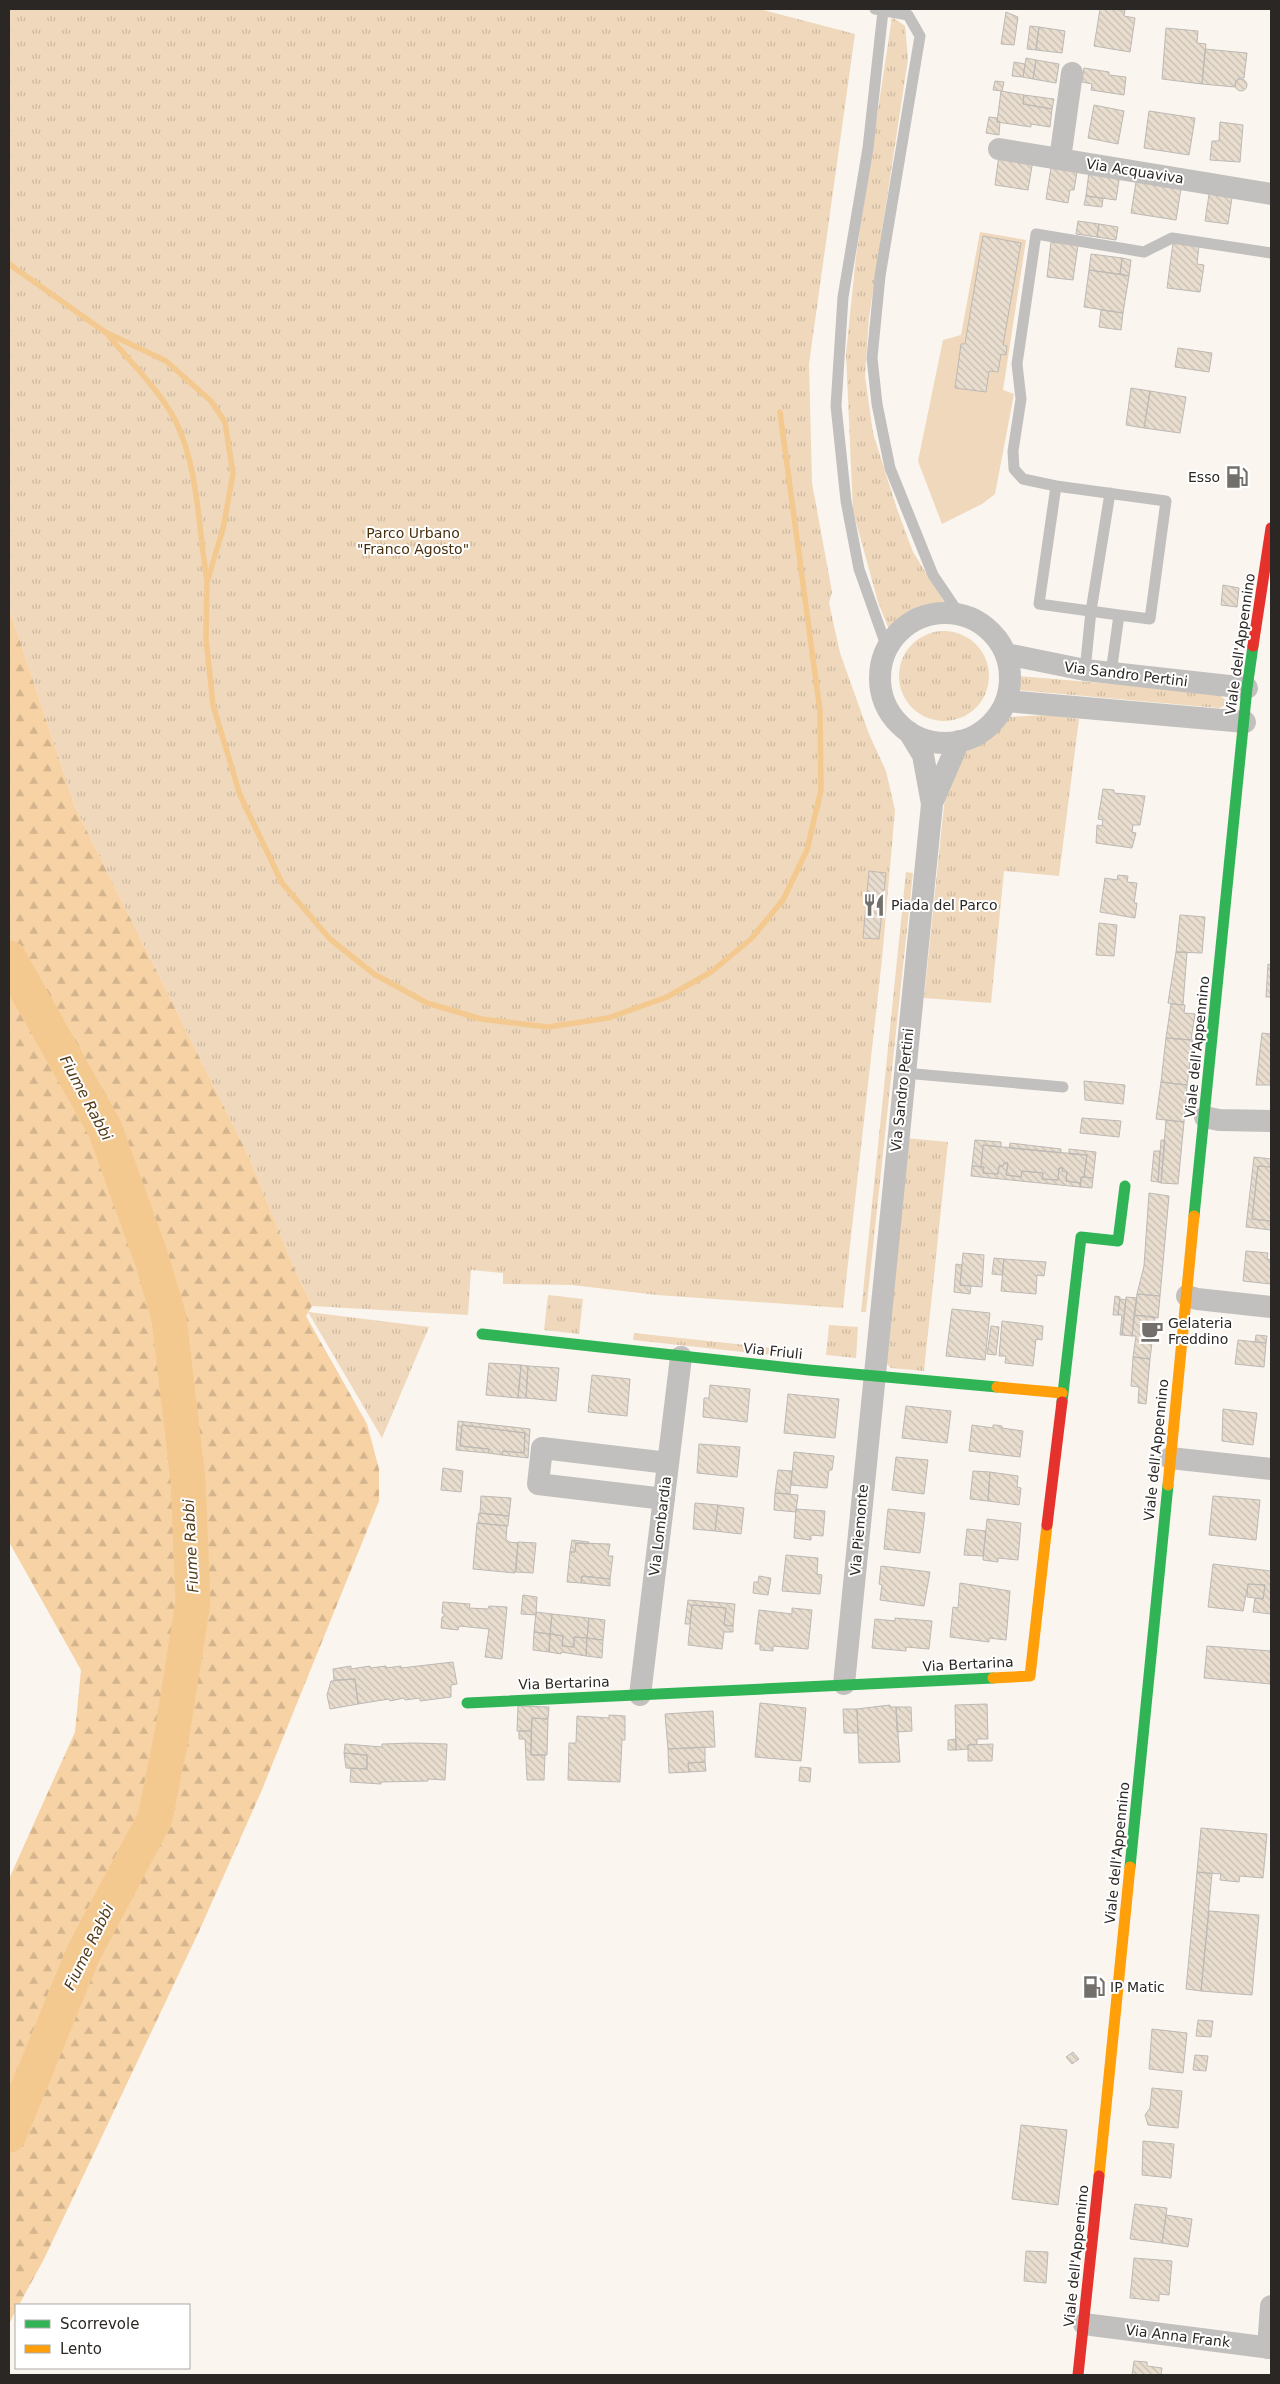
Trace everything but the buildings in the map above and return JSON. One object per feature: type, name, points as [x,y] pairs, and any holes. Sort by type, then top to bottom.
[{"type":"main road","name":"Viale dell'Appennino","points":[[1078,2375],[1150,1677],[1247,688],[1255,626],[1268,578],[1271,528]]},
{"type":"main road","name":"Via Bertarina","points":[[467,1703],[1030,1676],[1081,1237],[1118,1241],[1125,1186]]},
{"type":"main road","name":"Via Friuli","points":[[482,1334],[681,1357],[1062,1393]]},
{"type":"street","points":[[1060,159],[1072,73]]},
{"type":"street","name":"Via Acquaviva","points":[[999,149],[1271,194]]},
{"type":"street","points":[[939,613],[960,614],[979,623],[995,636],[1006,654],[1010,685],[1006,701],[995,719],[979,733],[959,741],[942,743],[925,740],[909,732],[895,720],[890,712],[885,703],[880,685],[881,666],[887,648],[900,631],[918,619],[939,613]]},
{"type":"street","name":"Via Sandro Pertini","points":[[1006,654],[1085,670],[1247,688]]},
{"type":"street","points":[[1006,701],[1245,722]]},
{"type":"street","name":"Via Sandro Pertini","points":[[909,732],[922,755],[932,804]]},
{"type":"street","name":"Via Sandro Pertini","points":[[874,1376],[932,804],[959,741]]},
{"type":"street","points":[[1205,1117],[1220,1120],[1271,1121]]},
{"type":"street","points":[[1187,1296],[1196,1299],[1271,1307]]},
{"type":"street","name":"Via Lombardia","points":[[640,1695],[681,1357]]},
{"type":"street","name":"Via Piemonte","points":[[844,1684],[874,1376]]},
{"type":"street","points":[[664,1499],[538,1484],[542,1448],[668,1463]]},
{"type":"street","points":[[1170,1458],[1271,1469]]},
{"type":"street","points":[[1270,2348],[1271,2306]]},
{"type":"street","name":"Via Anna Frank","points":[[1084,2324],[1270,2348]]},
{"type":"lane","points":[[887,648],[859,569],[846,501],[836,406],[842,297],[868,148],[879,10],[908,15],[920,36],[880,276],[872,358],[876,404],[890,468],[933,575],[960,614]]},
{"type":"lane","points":[[1056,486],[1040,604],[1150,619],[1166,501],[1056,486],[1023,479],[1014,469],[1013,451],[1021,399],[1017,364],[1036,234],[1144,252],[1172,238],[1271,253]]},
{"type":"lane","points":[[1085,670],[1110,493]]},
{"type":"lane","points":[[1111,673],[1119,615]]},
{"type":"lane","points":[[904,1073],[1063,1087]]},
{"type":"green space","name":"Parco Urbano \"Franco Agosto\"","points":[[9,9],[759,9],[855,34],[809,364],[812,483],[832,592],[829,603],[840,653],[869,734],[886,771],[895,810],[882,959],[843,1308],[657,1295],[572,1285],[503,1284],[503,1273],[471,1270],[468,1315],[312,1306],[293,1266],[249,1157],[75,807],[9,608]]},
{"type":"green space","points":[[892,17],[905,26],[908,59],[869,317],[865,376],[873,433],[897,509],[913,552],[946,605],[907,617],[890,632],[878,602],[853,511],[846,354],[856,256]]},
{"type":"green space","points":[[980,232],[1026,240],[1003,390],[1014,394],[995,494],[982,504],[942,524],[918,461],[943,340],[961,335]]},
{"type":"green space","points":[[9,608],[75,807],[249,1157],[293,1266],[312,1306],[306,1316],[367,1424],[379,1469],[379,1501],[261,1792],[200,1929],[44,2259],[20,2304],[15,2304],[15,2312],[9,2324],[9,1879],[75,1732],[81,1670],[9,1542]]},
{"type":"green space","points":[[944,631],[961,634],[976,644],[986,659],[989,676],[986,693],[976,708],[961,718],[944,721],[927,718],[912,708],[902,693],[899,676],[902,659],[912,644],[927,634]]},
{"type":"green space","points":[[1019,676],[1216,693],[1230,703],[1219,708],[1017,690],[1012,683],[1014,678]]},
{"type":"green space","points":[[1048,715],[1079,719],[1059,876],[1004,871],[991,1003],[924,998],[945,796],[964,754],[1008,717]]},
{"type":"green space","points":[[906,872],[913,873],[866,1312],[861,1312]]},
{"type":"green space","points":[[906,1138],[948,1142],[924,1371],[891,1368],[885,1362]]},
{"type":"green space","points":[[548,1295],[583,1299],[579,1334],[544,1330]]},
{"type":"green space","points":[[308,1312],[429,1327],[382,1438]]},
{"type":"green space","points":[[829,1325],[858,1327],[856,1358],[826,1355]]},
{"type":"green space","points":[[634,1333],[800,1351],[799,1358],[633,1340]]},
{"type":"waterway","points":[[9,264],[105,332],[166,361],[211,401],[225,422],[233,474],[223,529],[207,582],[206,638],[213,705],[240,795],[282,883],[330,939],[374,974],[427,1003],[481,1019],[548,1027],[608,1018],[667,997],[711,972],[751,939],[783,900],[807,850],[821,790],[820,711],[780,412]]},
{"type":"waterway","points":[[107,334],[144,376],[170,410],[184,440],[194,479],[207,580]]},
{"type":"waterway","name":"Fiume Rabbi","points":[[9,958],[105,1129],[152,1260],[169,1318],[188,1480],[193,1602],[172,1734],[155,1818],[83,1954],[9,2135]]},
{"type":"traffic: fast","points":[[1194,1216],[1247,688],[1253,646]]},
{"type":"traffic: fast","points":[[1062,1402],[1081,1237],[1118,1241],[1125,1186]]},
{"type":"traffic: fast","points":[[482,1334],[809,1370],[997,1387]]},
{"type":"traffic: fast","points":[[1130,1867],[1168,1485]]},
{"type":"traffic: fast","points":[[467,1703],[993,1678]]},
{"type":"traffic: slow","points":[[1168,1485],[1194,1216]]},
{"type":"traffic: slow","points":[[997,1387],[1062,1393]]},
{"type":"traffic: slow","points":[[993,1678],[1030,1676],[1047,1525]]},
{"type":"traffic: slow","points":[[1099,2176],[1130,1867]]},
{"type":"traffic: jam","points":[[1253,646],[1271,528]]},
{"type":"traffic: jam","points":[[1047,1525],[1062,1402]]},
{"type":"traffic: jam","points":[[1078,2375],[1099,2176]]},
{"type":"place","name":"Esso","points":[[1237,477]]},
{"type":"place","name":"Piada del Parco","points":[[874,905]]},
{"type":"place","name":"Gelateria Freddino","points":[[1152,1331]]},
{"type":"place","name":"IP Matic","points":[[1094,1987]]}]
